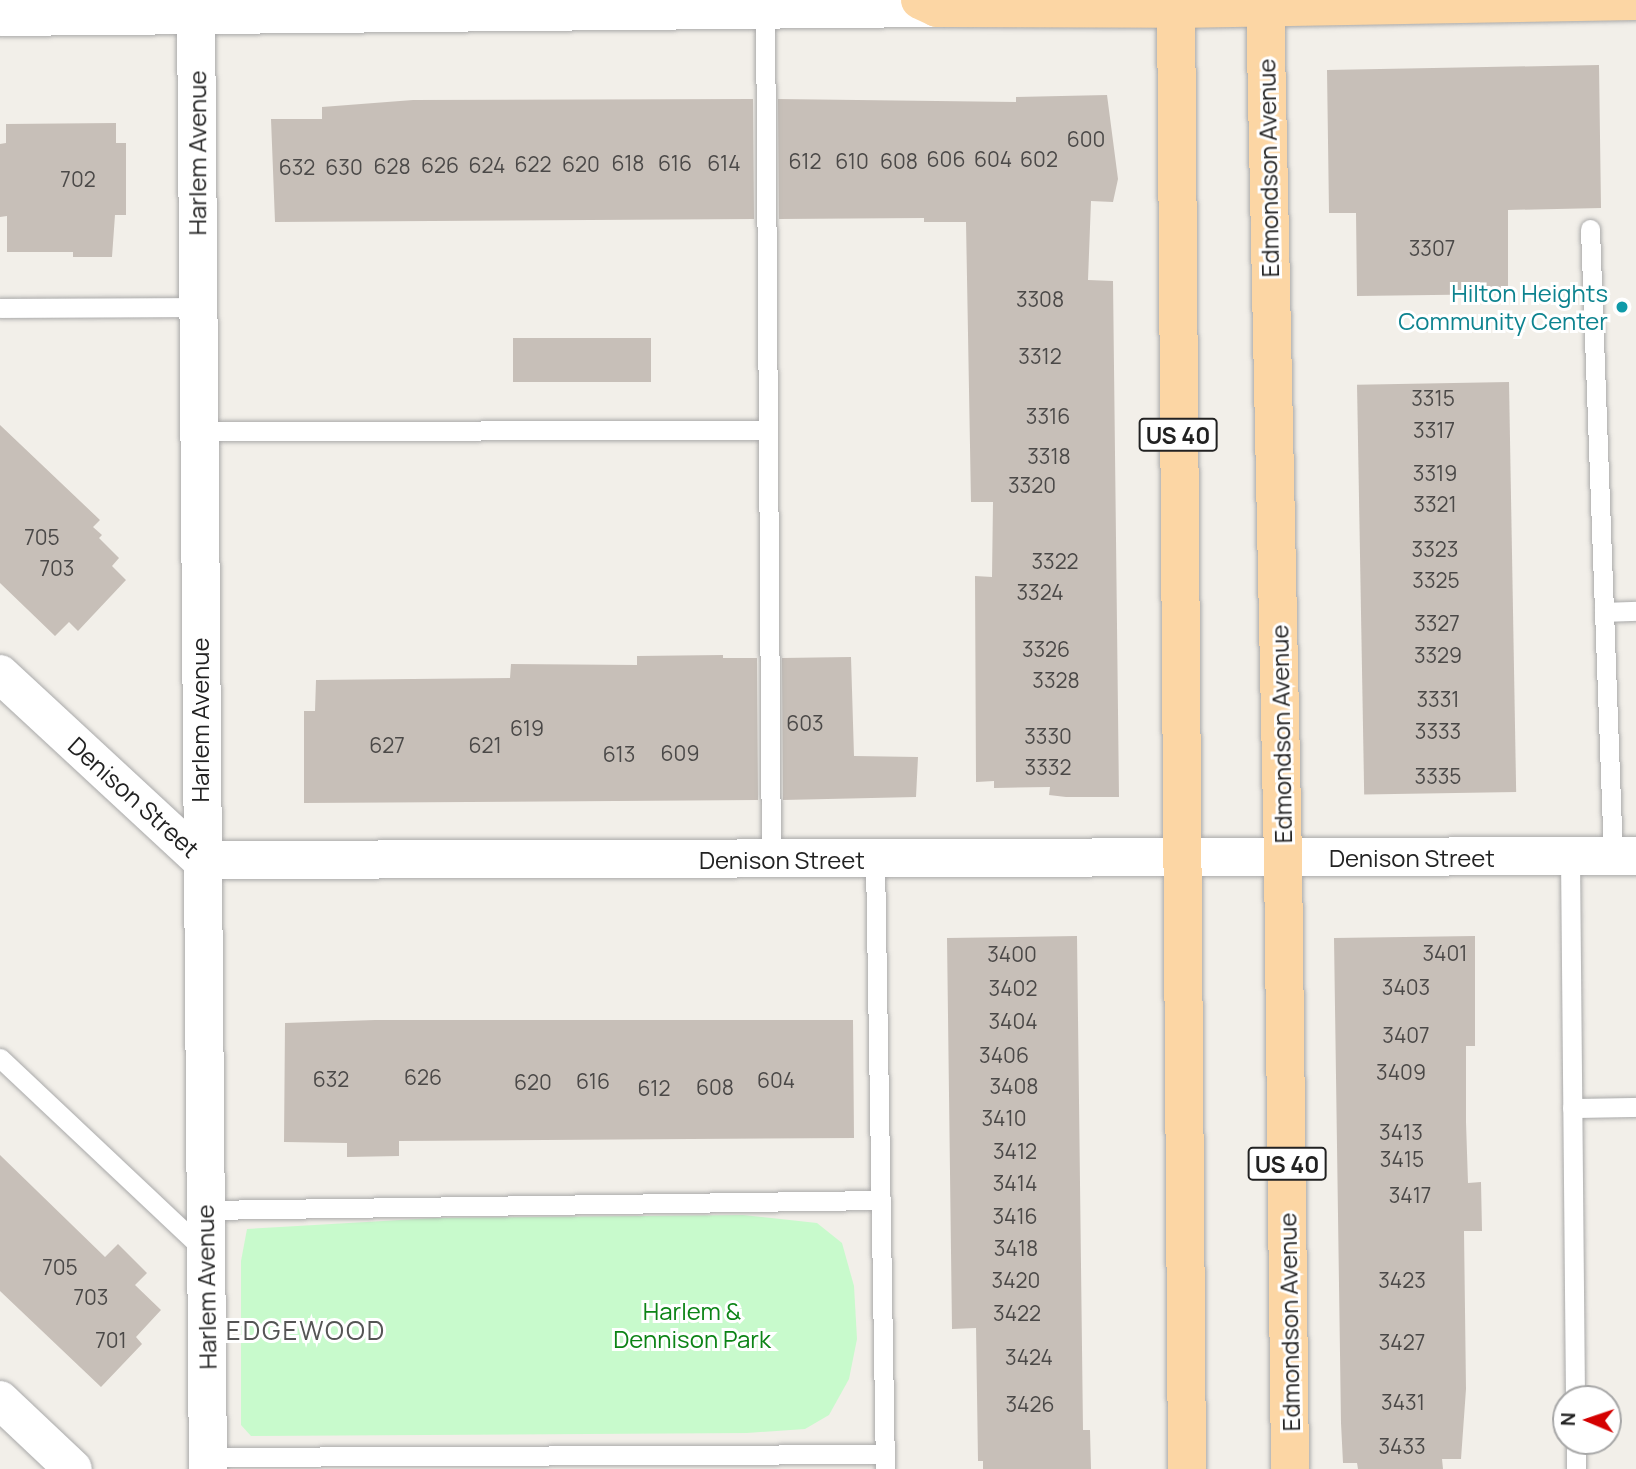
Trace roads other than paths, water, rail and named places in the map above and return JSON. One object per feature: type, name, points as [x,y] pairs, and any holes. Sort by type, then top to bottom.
[{"type":"main road","points":[[929,4],[1636,1]]},
{"type":"main road","name":"Edmondson Avenue","points":[[1265,4],[1283,858],[1290,1469]]},
{"type":"main road","name":"US 40","points":[[1176,5],[1179,860],[1187,1469]]},
{"type":"street","points":[[0,17],[196,13],[765,10],[929,4]]},
{"type":"street","name":"Harlem Avenue","points":[[196,13],[208,1463]]},
{"type":"street","name":"Denison Street","points":[[0,674],[201,860],[1179,860],[1625,856]]},
{"type":"street","points":[[0,1400],[73,1469]]},
{"type":"lane","points":[[765,10],[771,860]]},
{"type":"lane","points":[[1590,229],[1604,612],[1625,856]]},
{"type":"lane","points":[[0,308],[198,307]]},
{"type":"lane","points":[[199,431],[768,430]]},
{"type":"lane","points":[[1604,612],[1636,611]]},
{"type":"lane","points":[[1570,857],[1576,1385]]},
{"type":"lane","points":[[208,1463],[885,1462],[875,860]]},
{"type":"lane","points":[[0,1058],[205,1251]]},
{"type":"lane","points":[[1572,1108],[1636,1107]]},
{"type":"lane","points":[[205,1210],[881,1200]]},
{"type":"place","name":"Hilton Heights Community Center","points":[[1622,307]]},
{"type":"district","name":"EDGEWOOD","points":[[306,1331]]},
{"type":"park label","name":"Harlem & Dennison Park","points":[[692,1325]]}]
